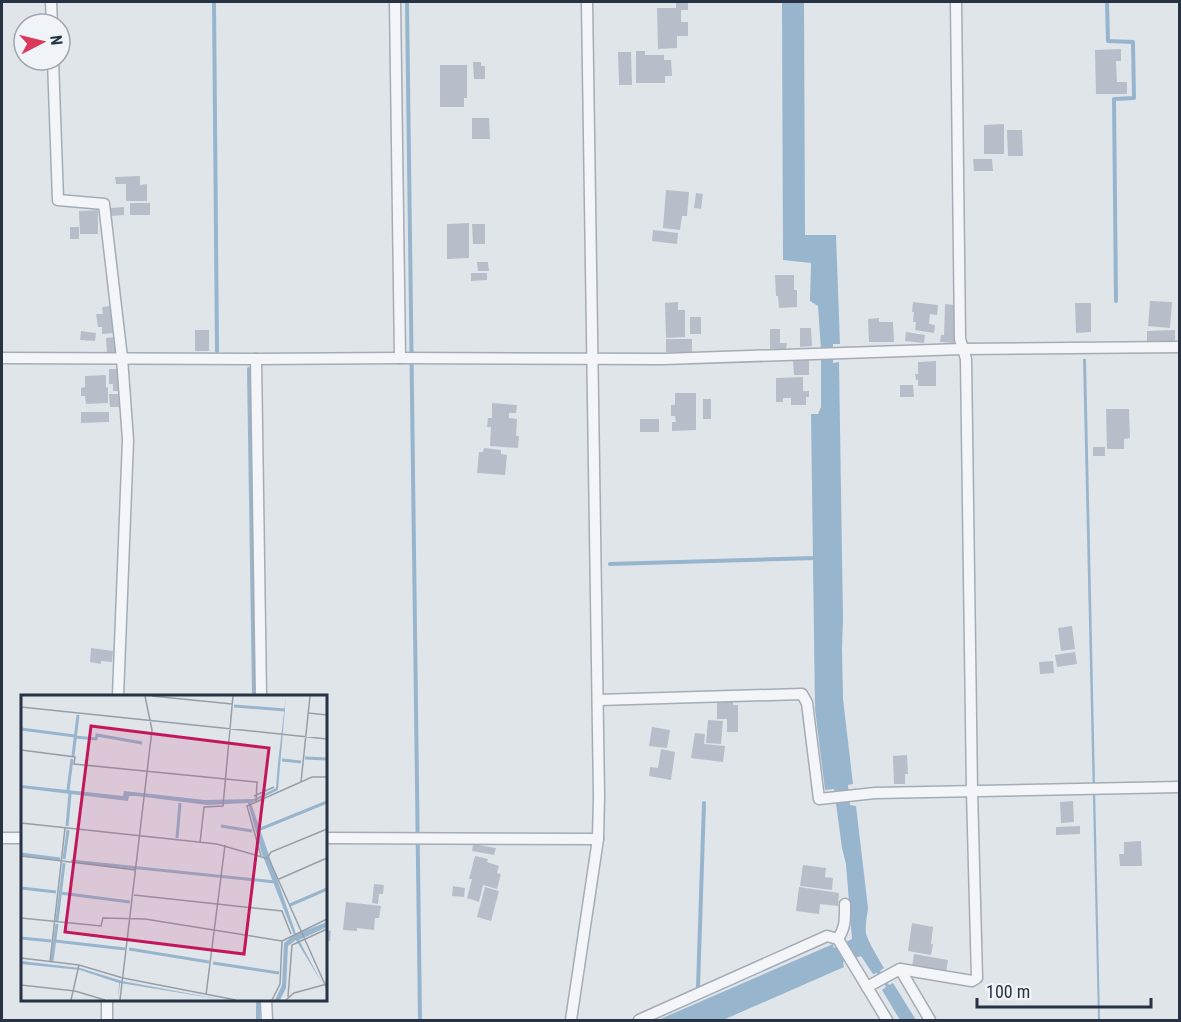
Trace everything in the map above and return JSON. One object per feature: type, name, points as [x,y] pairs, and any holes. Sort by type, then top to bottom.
[{"type":"street","points":[[395,2],[408,358]]},
{"type":"street","points":[[571,1020],[598,839],[600,796],[587,2]]},
{"type":"street","points":[[872,984],[895,972],[972,981],[977,978],[966,359],[960,339],[956,2]]},
{"type":"street","points":[[53,72],[58,200],[104,204],[122,358],[128,440],[118,695]]},
{"type":"street","points":[[2,358],[663,359],[962,349],[1179,347]]},
{"type":"street","points":[[256,359],[261,695]]},
{"type":"street","points":[[598,700],[802,694],[807,703],[819,799],[875,793],[1179,787]]},
{"type":"street","points":[[2,838],[21,838]]},
{"type":"street","points":[[327,838],[598,839]]},
{"type":"street","points":[[839,941],[844,930],[844,904]]},
{"type":"street","points":[[639,1020],[827,936],[839,941],[853,965],[872,984],[887,1020]]},
{"type":"street","points":[[895,972],[930,1020]]},
{"type":"street","points":[[107,1001],[107,1020]]},
{"type":"street","points":[[266,1001],[267,1020]]},
{"type":"water","points":[[782,2],[804,2],[805,235],[836,235],[840,344],[833,344],[833,363],[839,362],[843,699],[853,784],[848,785],[850,805],[856,806],[868,908],[866,933],[884,968],[880,971],[889,985],[893,983],[916,1020],[900,1020],[882,990],[886,987],[877,973],[873,974],[861,956],[843,962],[844,967],[723,1020],[658,1020],[833,944],[834,948],[852,939],[846,864],[834,789],[825,790],[815,709],[811,414],[818,414],[821,407],[821,349],[818,306],[810,301],[811,263],[783,260]]},
{"type":"water","points":[[1083,359],[1086,359],[1100,1020],[1098,1020]]},
{"type":"building","points":[[676,2],[688,2],[688,10],[681,10],[681,22],[688,22],[688,36],[677,36],[677,48],[658,49],[657,8],[676,8]]},
{"type":"building","points":[[1121,49],[1121,61],[1116,61],[1117,82],[1127,82],[1127,94],[1096,94],[1095,50]]},
{"type":"building","points":[[636,51],[645,51],[645,55],[664,55],[664,60],[671,60],[672,76],[665,76],[665,83],[636,83]]},
{"type":"building","points":[[618,52],[631,52],[632,85],[619,85]]},
{"type":"building","points":[[473,62],[481,62],[481,66],[485,66],[485,79],[474,79]]},
{"type":"building","points":[[440,65],[467,65],[467,98],[464,98],[464,107],[440,107]]},
{"type":"building","points":[[472,118],[489,118],[490,139],[472,139]]},
{"type":"building","points":[[1004,124],[1004,154],[984,154],[984,125]]},
{"type":"building","points":[[1007,130],[1022,130],[1023,156],[1008,156]]},
{"type":"building","points":[[973,159],[992,159],[993,171],[974,171]]},
{"type":"building","points":[[140,176],[140,185],[147,184],[147,201],[126,201],[126,184],[116,184],[115,177]]},
{"type":"building","points":[[666,190],[689,192],[687,216],[682,216],[680,230],[663,228]]},
{"type":"building","points":[[696,193],[703,194],[701,209],[694,208]]},
{"type":"building","points":[[130,203],[150,203],[150,215],[130,215]]},
{"type":"building","points":[[124,207],[124,215],[111,216],[110,208]]},
{"type":"building","points":[[98,210],[98,234],[80,234],[79,211]]},
{"type":"building","points":[[469,223],[469,258],[447,259],[447,224]]},
{"type":"building","points":[[472,224],[485,224],[485,244],[473,244]]},
{"type":"building","points":[[70,227],[79,227],[79,239],[70,239]]},
{"type":"building","points":[[653,230],[678,233],[677,244],[652,241]]},
{"type":"building","points":[[477,262],[488,262],[489,271],[478,271]]},
{"type":"building","points":[[471,273],[487,273],[487,280],[471,281]]},
{"type":"building","points":[[775,275],[794,275],[797,307],[779,308]]},
{"type":"building","points":[[1150,301],[1172,302],[1170,328],[1148,326]]},
{"type":"building","points":[[678,302],[678,310],[685,310],[685,337],[666,338],[665,303]]},
{"type":"building","points":[[913,302],[938,305],[937,315],[930,314],[929,324],[935,325],[934,333],[915,330]]},
{"type":"building","points":[[1075,303],[1091,303],[1091,332],[1076,333]]},
{"type":"building","points":[[945,304],[955,305],[954,343],[940,342],[941,335],[944,335]]},
{"type":"building","points":[[111,306],[113,333],[102,334],[102,327],[98,327],[96,314],[103,314],[102,307]]},
{"type":"building","points":[[690,317],[701,317],[701,334],[690,334]]},
{"type":"building","points":[[879,318],[879,322],[893,322],[894,342],[869,342],[868,319]]},
{"type":"building","points":[[800,328],[811,328],[812,346],[800,347]]},
{"type":"building","points":[[770,329],[780,329],[780,343],[787,343],[786,349],[770,349]]},
{"type":"building","points":[[195,330],[209,330],[209,351],[195,351]]},
{"type":"building","points":[[1175,330],[1175,342],[1147,342],[1147,331]]},
{"type":"building","points":[[81,331],[96,333],[95,341],[80,340]]},
{"type":"building","points":[[906,332],[925,335],[924,343],[905,341]]},
{"type":"building","points":[[115,337],[116,352],[107,353],[106,338]]},
{"type":"building","points":[[666,339],[692,339],[692,352],[666,352]]},
{"type":"building","points":[[793,360],[809,360],[809,375],[794,375]]},
{"type":"building","points":[[936,361],[936,386],[918,386],[915,374],[918,374],[918,362]]},
{"type":"building","points":[[109,369],[119,369],[119,391],[113,391],[113,384],[109,384]]},
{"type":"building","points":[[106,375],[108,403],[86,404],[85,396],[81,396],[81,388],[85,387],[85,376]]},
{"type":"building","points":[[803,377],[803,391],[809,391],[806,405],[791,405],[791,398],[783,398],[783,402],[776,402],[776,378]]},
{"type":"building","points":[[900,385],[913,385],[914,397],[900,397]]},
{"type":"building","points":[[675,393],[696,393],[696,430],[672,431],[672,422],[676,422],[675,416],[671,416],[671,405],[675,405]]},
{"type":"building","points":[[109,394],[120,394],[120,407],[110,407]]},
{"type":"building","points":[[703,399],[711,399],[711,419],[703,419]]},
{"type":"building","points":[[492,403],[517,405],[516,413],[509,413],[509,418],[517,419],[518,448],[490,446],[491,427],[487,427],[488,418],[492,418]]},
{"type":"building","points":[[1106,409],[1129,409],[1130,438],[1124,439],[1124,449],[1107,449]]},
{"type":"building","points":[[81,412],[109,412],[109,422],[81,423]]},
{"type":"building","points":[[640,419],[659,419],[659,432],[640,432]]},
{"type":"building","points":[[1093,447],[1105,447],[1105,456],[1093,456]]},
{"type":"building","points":[[484,448],[501,450],[501,454],[507,455],[505,475],[477,473],[479,452],[483,452]]},
{"type":"building","points":[[1072,626],[1075,649],[1061,651],[1058,628]]},
{"type":"building","points":[[91,648],[113,651],[112,662],[101,661],[101,664],[90,662]]},
{"type":"building","points":[[1075,652],[1077,664],[1057,667],[1055,655]]},
{"type":"building","points":[[1053,661],[1054,673],[1040,674],[1039,662]]},
{"type":"building","points":[[717,702],[733,702],[733,705],[738,705],[738,732],[727,732],[727,719],[717,719]]},
{"type":"building","points":[[708,720],[723,721],[721,744],[706,743]]},
{"type":"building","points":[[652,727],[670,730],[667,748],[649,746]]},
{"type":"building","points":[[695,733],[705,734],[704,744],[725,746],[723,762],[691,758]]},
{"type":"building","points":[[661,749],[675,752],[671,780],[649,776],[650,767],[658,768]]},
{"type":"building","points":[[907,755],[908,774],[905,774],[905,784],[894,784],[893,756]]},
{"type":"building","points":[[1073,801],[1074,822],[1061,823],[1060,802]]},
{"type":"building","points":[[1080,826],[1080,834],[1056,835],[1056,827]]},
{"type":"building","points":[[1141,841],[1142,866],[1120,866],[1119,854],[1124,854],[1124,842]]},
{"type":"building","points":[[473,844],[496,848],[494,855],[472,851]]},
{"type":"building","points":[[475,856],[488,859],[487,862],[499,866],[497,873],[501,874],[497,889],[483,885],[479,902],[467,898]]},
{"type":"building","points":[[803,865],[826,868],[825,877],[833,878],[832,890],[800,886]]},
{"type":"building","points":[[374,884],[384,885],[383,894],[379,894],[378,904],[372,903]]},
{"type":"building","points":[[453,886],[465,888],[464,897],[452,896]]},
{"type":"building","points":[[485,887],[499,891],[491,921],[477,917]]},
{"type":"building","points":[[799,887],[839,893],[838,906],[820,904],[819,914],[796,911]]},
{"type":"building","points":[[346,902],[381,906],[379,918],[375,918],[374,930],[357,928],[357,931],[343,930]]},
{"type":"building","points":[[912,923],[933,927],[931,955],[908,951]]},
{"type":"building","points":[[327,930],[331,931],[330,941],[327,941]]},
{"type":"building","points":[[914,954],[948,960],[946,973],[912,968]]},
{"type":"waterway","points":[[214,2],[217,351]]},
{"type":"waterway","points":[[407,2],[420,1020]]},
{"type":"waterway","points":[[1107,2],[1108,41],[1133,42],[1134,98],[1114,99],[1116,301]]},
{"type":"waterway","points":[[249,369],[254,695]]},
{"type":"waterway","points":[[610,564],[816,558]]},
{"type":"waterway","points":[[698,987],[704,803]]},
{"type":"waterway","points":[[258,1001],[258,1020]]}]
